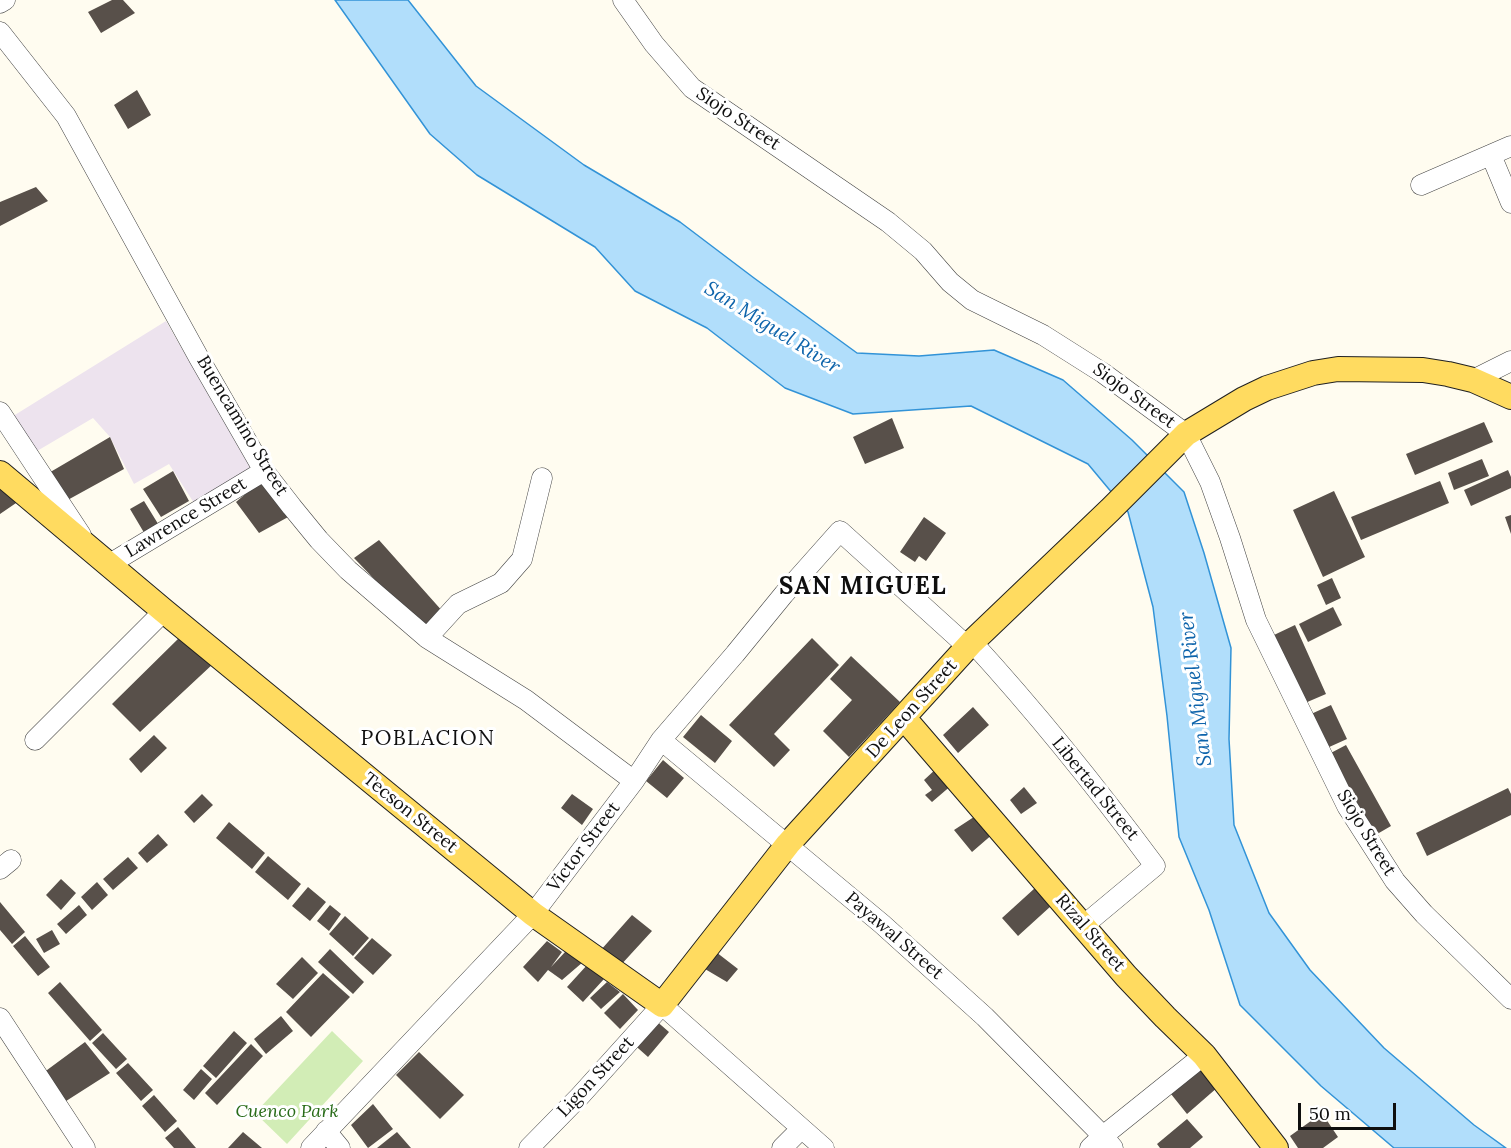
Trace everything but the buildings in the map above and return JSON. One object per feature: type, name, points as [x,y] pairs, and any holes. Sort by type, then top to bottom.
[{"type":"main road","name":"De Leon Street","points":[[662,1005],[788,844],[970,645],[1183,437],[1244,399],[1283,382],[1313,373],[1338,369],[1423,370],[1448,374],[1495,390]]},
{"type":"main road","name":"Tecson Street","points":[[0,473],[108,565],[533,914],[662,1005]]},
{"type":"main road","name":"Rizal Street","points":[[904,718],[1126,976],[1203,1055],[1276,1148]]},
{"type":"street","points":[[0,3],[4,0]]},
{"type":"street","name":"Siojo Street","points":[[623,0],[654,44],[692,88],[888,222],[923,251],[950,282],[972,300],[1043,335],[1103,373],[1183,437],[1210,482],[1256,620],[1347,806],[1395,881],[1424,914],[1511,999]]},
{"type":"street","name":"Buencamino Street","points":[[0,32],[66,116],[264,471],[319,540],[340,562],[427,638],[526,700],[634,781]]},
{"type":"street","points":[[1421,185],[1511,146]]},
{"type":"street","points":[[1491,155],[1511,203]]},
{"type":"street","points":[[1495,390],[1511,361]]},
{"type":"street","points":[[0,411],[89,548]]},
{"type":"street","name":"Lawrence Street","points":[[108,565],[264,471]]},
{"type":"street","points":[[427,638],[458,604],[501,583],[522,559],[542,478]]},
{"type":"street","name":"Libertad Street","points":[[840,531],[970,645],[1018,693],[1120,818],[1155,866],[1083,926]]},
{"type":"street","name":"Victor Street","points":[[311,1148],[533,914],[634,781],[661,740],[840,531]]},
{"type":"street","points":[[35,740],[164,611]]},
{"type":"street","name":"Payawal Street","points":[[661,740],[882,924],[985,1017],[1102,1144]]},
{"type":"street","name":"Tecson Street","points":[[662,1005],[824,1148]]},
{"type":"street","name":"Ligon Street","points":[[529,1148],[580,1096],[662,1005]]},
{"type":"street","points":[[0,1018],[85,1148]]},
{"type":"street","points":[[1102,1144],[1203,1055]]},
{"type":"street","points":[[782,1148],[801,1129]]},
{"type":"street","points":[[326,1131],[340,1148]]},
{"type":"shaded area","points":[[166,321],[251,469],[194,503],[169,464],[134,484],[110,437],[93,418],[32,454],[10,418]]},
{"type":"green space","name":"Cuenco Park","points":[[332,1031],[363,1061],[287,1144],[255,1113]]},
{"type":"water","name":"San Miguel River","points":[[335,0],[408,0],[476,86],[584,165],[680,222],[857,353],[919,356],[994,350],[1063,380],[1132,440],[1184,492],[1204,553],[1231,648],[1229,739],[1234,825],[1269,913],[1310,970],[1384,1048],[1474,1125],[1506,1148],[1394,1148],[1321,1086],[1240,1005],[1209,910],[1179,837],[1153,607],[1128,512],[1088,464],[971,406],[853,414],[785,388],[707,328],[635,291],[595,247],[477,175],[430,134]]},
{"type":"district","name":"SAN MIGUEL","points":[[863,587]]},
{"type":"district","name":"POBLACION","points":[[428,739]]}]
